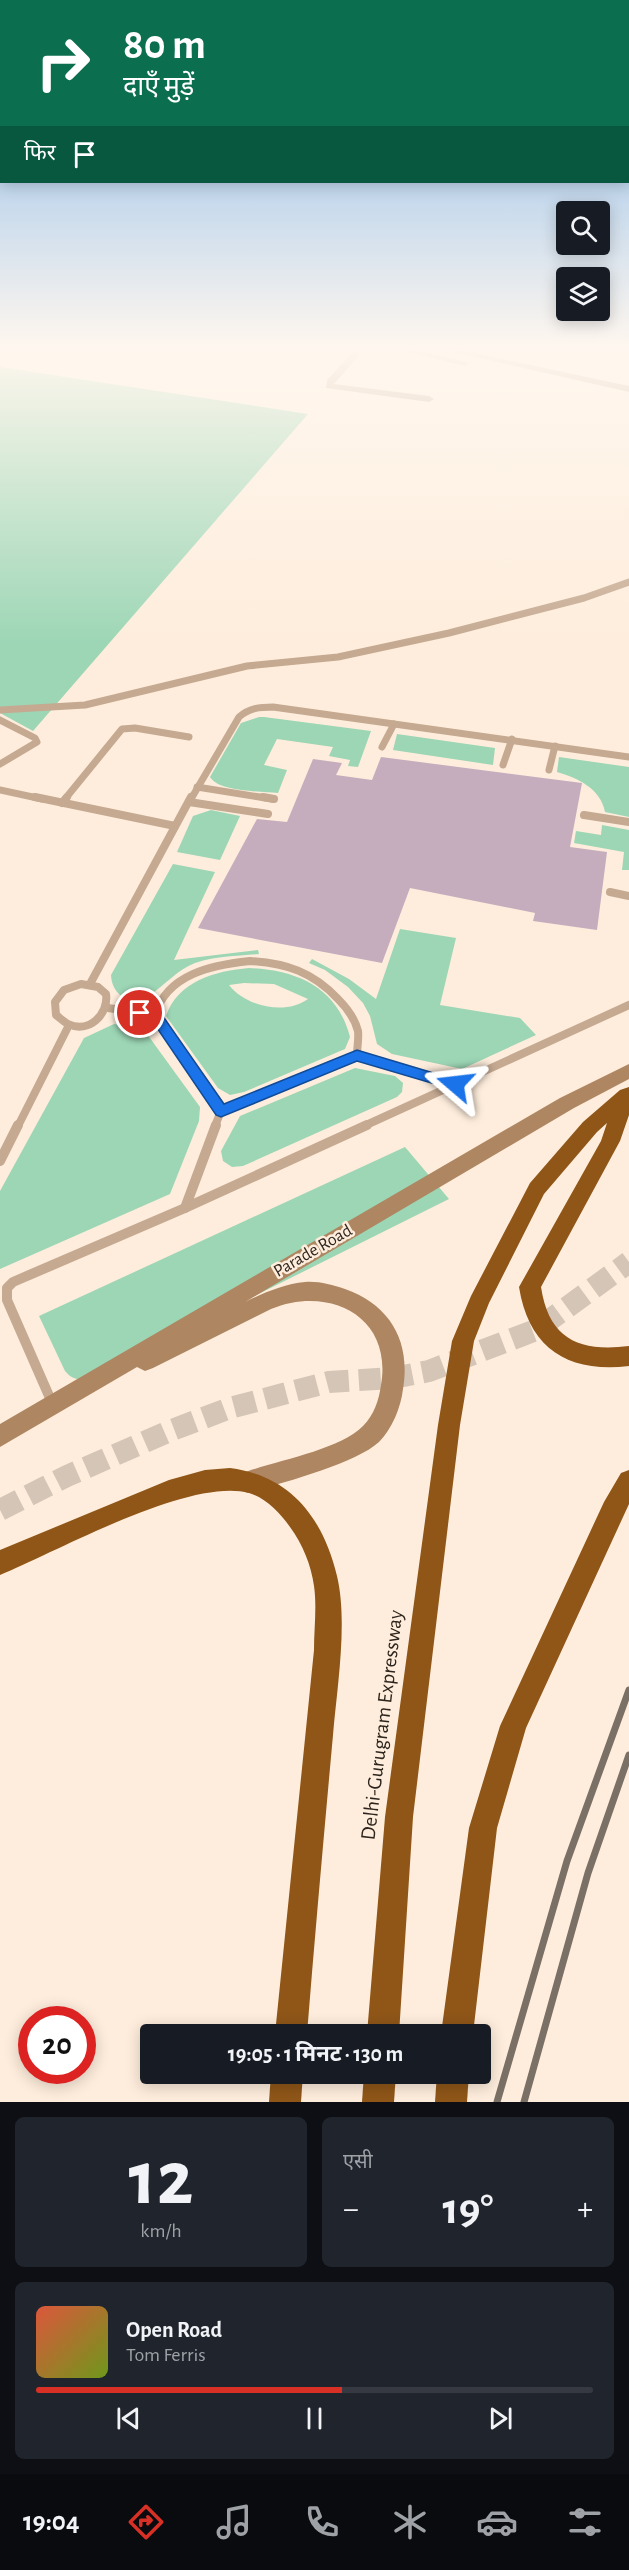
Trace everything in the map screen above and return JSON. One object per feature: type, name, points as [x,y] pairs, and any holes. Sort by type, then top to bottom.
[{"type":"highway","points":[[628,1094],[610,1141],[530,1287],[531,1303],[537,1320],[556,1342],[574,1353],[595,1359],[629,1356]]},
{"type":"highway","name":"Delhi-Gurugram Expressway","points":[[384,2024],[399,1817],[449,1425],[463,1341],[479,1302],[537,1189],[590,1127],[628,1094]]},
{"type":"highway","points":[[0,1563],[162,1494],[211,1480],[232,1479],[249,1482],[274,1495],[297,1513],[318,1554],[325,1577],[328,1605],[327,1650],[292,2024]]},
{"type":"highway","points":[[458,2024],[483,1828],[513,1726],[613,1510],[629,1481]]},
{"type":"highway","points":[[285,2102],[286,2084]]},
{"type":"highway","points":[[378,2102],[379,2084]]},
{"type":"highway","points":[[451,2102],[452,2084]]},
{"type":"street","name":"Parade Road","points":[[0,1436],[567,1103],[629,1071]]},
{"type":"street","points":[[83,1387],[172,1350],[283,1296],[306,1291],[324,1292],[345,1299],[366,1310],[380,1323],[389,1342],[392,1360],[393,1379],[390,1398],[377,1425],[370,1435],[356,1443],[249,1482]]},
{"type":"lane","points":[[0,710],[85,705],[248,666],[344,656],[449,633],[584,598],[629,582]]},
{"type":"lane","points":[[90,984],[189,801],[238,717],[245,711],[257,707],[273,707],[629,757]]},
{"type":"lane","points":[[0,720],[35,738],[37,742],[0,764]]},
{"type":"lane","points":[[382,747],[394,724]]},
{"type":"lane","points":[[62,803],[122,729],[135,728],[189,737]]},
{"type":"lane","points":[[503,765],[512,739]]},
{"type":"lane","points":[[549,771],[555,746]]},
{"type":"lane","points":[[197,787],[274,799]]},
{"type":"lane","points":[[0,790],[175,826]]},
{"type":"lane","points":[[189,801],[268,814]]},
{"type":"lane","points":[[584,815],[629,822]]},
{"type":"lane","points":[[610,892],[629,896]]},
{"type":"lane","points":[[155,1015],[162,996],[178,982],[207,967],[240,960],[273,962],[305,971],[331,989],[350,1013],[358,1033],[357,1055]]},
{"type":"lane","points":[[90,984],[103,990],[109,1001],[108,1008],[99,1019],[92,1023],[76,1026],[69,1025],[56,1016],[55,1002],[64,990],[72,986],[90,984]]},
{"type":"lane","points":[[53,1405],[16,1324],[6,1294],[7,1288],[13,1282],[185,1208],[629,1005]]},
{"type":"lane","points":[[108,1008],[155,1015],[221,1111]]},
{"type":"lane","points":[[0,1161],[69,1025]]},
{"type":"lane","points":[[185,1208],[221,1111],[357,1055],[455,1084]]},
{"type":"green space","points":[[0,449],[278,449],[33,731],[0,713]]},
{"type":"green space","points":[[259,717],[371,731],[358,767],[348,766],[350,760],[329,756],[333,747],[277,739],[264,765],[287,770],[278,793],[241,790],[215,782],[210,777],[241,723]]},
{"type":"green space","points":[[397,734],[495,748],[493,765],[393,750]]},
{"type":"green space","points":[[559,757],[629,767],[629,817],[605,812],[603,804],[594,791],[573,778],[557,772]]},
{"type":"green space","points":[[211,810],[240,816],[220,860],[177,852],[193,816]]},
{"type":"green space","points":[[602,825],[629,830],[629,870],[622,870],[624,852],[574,843],[576,831],[601,835]]},
{"type":"green space","points":[[173,864],[215,872],[174,960],[258,950],[259,954],[195,963],[150,995],[136,1000],[124,997],[115,989],[111,975]]},
{"type":"green space","points":[[400,929],[456,938],[440,1005],[520,1018],[536,1035],[462,1069],[392,1054],[377,1044],[370,1016],[363,1003],[348,987],[325,970],[309,963],[312,959],[349,979],[376,999]]},
{"type":"green space","points":[[249,968],[283,973],[313,984],[335,1005],[350,1037],[345,1049],[244,1092],[230,1095],[218,1088],[166,1016],[179,994],[199,980],[223,972]],"holes":[[[274,984],[308,999],[299,1004],[277,1008],[255,1003],[229,985]]]},
{"type":"green space","points":[[114,1024],[131,1027],[147,1034],[200,1107],[199,1121],[170,1194],[0,1269],[0,1191],[84,1038]]},
{"type":"green space","points":[[355,1068],[395,1076],[403,1083],[402,1092],[397,1097],[243,1166],[232,1167],[223,1161],[221,1151],[240,1116]]},
{"type":"green space","points":[[405,1147],[449,1199],[92,1377],[77,1379],[65,1371],[39,1316]]},
{"type":"building","points":[[381,757],[582,783],[570,847],[607,852],[597,930],[533,921],[535,913],[410,888],[382,963],[198,928],[257,819],[287,822],[313,759],[342,763],[336,775],[372,780]]},
{"type":"tunnel","points":[[0,1510],[67,1476],[172,1430],[230,1408],[329,1382],[393,1378],[429,1371],[536,1330],[629,1262]]},
{"type":"railway","points":[[497,2102],[567,1861],[629,1690]]},
{"type":"railway","points":[[524,2102],[588,1873],[629,1755]]},
{"type":"route","points":[[140,1013],[155,1015],[221,1111],[357,1055],[455,1084]]}]
